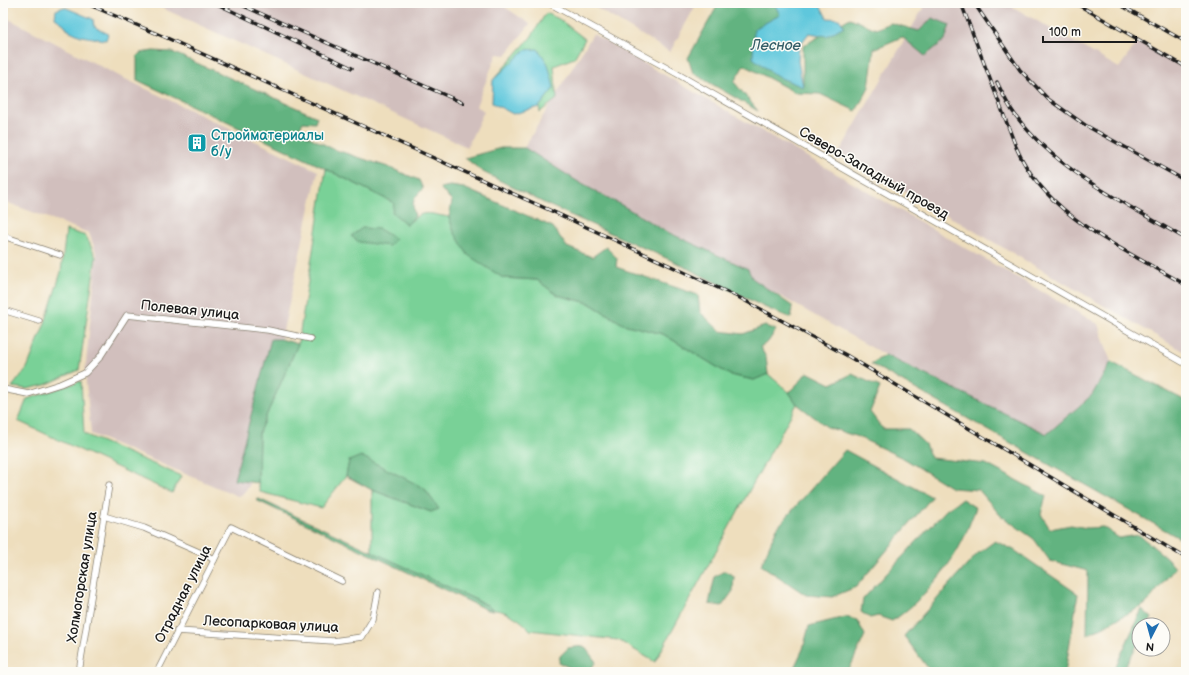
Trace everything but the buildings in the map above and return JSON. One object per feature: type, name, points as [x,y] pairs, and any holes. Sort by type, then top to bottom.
[{"type":"street","name":"Северо-Западный проезд","points":[[550,3],[674,72],[1186,364]]},
{"type":"street","points":[[3,236],[60,255]]},
{"type":"street","points":[[3,310],[39,322]]},
{"type":"street","name":"Полевая улица","points":[[3,389],[28,394],[60,384],[85,373],[100,357],[127,315],[268,330],[311,339]]},
{"type":"street","name":"Холмогорская улица","points":[[79,672],[108,485]]},
{"type":"street","points":[[104,516],[144,528],[214,560]]},
{"type":"street","name":"Отрадная улица","points":[[157,672],[231,527],[342,581]]},
{"type":"street","name":"Лесопарковая улица","points":[[177,631],[333,641],[362,637],[373,619],[378,592]]},
{"type":"shaded area","points":[[151,3],[499,3],[530,24],[506,55],[497,54],[476,106],[484,111],[467,147]]},
{"type":"shaded area","points":[[588,3],[697,3],[670,52]]},
{"type":"shaded area","points":[[926,3],[1006,3],[1119,68],[1138,41],[1186,69],[1186,353],[839,153]]},
{"type":"shaded area","points":[[3,16],[121,77],[318,171],[249,486],[240,497],[91,434],[85,373],[97,255],[89,233],[3,201]]},
{"type":"shaded area","points":[[593,34],[1098,324],[1111,362],[1092,395],[1047,434],[885,355],[522,151]]},
{"type":"green space","points":[[719,3],[774,3],[781,15],[754,29],[803,87],[803,46],[850,18],[876,29],[891,23],[919,31],[932,18],[950,25],[945,40],[925,56],[902,37],[874,49],[869,87],[856,111],[820,94],[796,93],[744,65],[734,82],[758,111],[693,73],[688,58]]},
{"type":"green space","points":[[546,13],[559,19],[585,39],[574,58],[554,66],[557,99],[540,112],[539,107],[554,88],[493,80],[531,37]]},
{"type":"green space","points":[[153,51],[172,52],[317,117],[315,123],[303,122],[298,131],[333,149],[388,167],[419,180],[423,189],[415,198],[413,204],[415,216],[407,225],[392,212],[394,203],[318,165],[137,80],[137,56],[140,53]]},
{"type":"green space","points":[[501,148],[525,148],[580,183],[625,207],[663,230],[748,269],[752,278],[792,306],[791,318],[764,307],[675,262],[548,205],[483,172],[465,158]]},
{"type":"green space","points":[[326,169],[394,203],[407,225],[417,216],[422,214],[449,217],[454,232],[503,278],[537,280],[557,295],[589,303],[623,324],[663,334],[730,375],[754,380],[768,374],[789,392],[797,404],[655,662],[618,640],[530,630],[512,615],[493,610],[487,605],[372,552],[372,490],[431,512],[349,461],[346,476],[321,508],[260,492],[258,483],[259,432],[298,344]]},
{"type":"green space","points":[[450,186],[464,188],[553,227],[567,247],[592,257],[606,247],[617,258],[616,267],[698,295],[700,312],[720,331],[743,334],[765,326],[776,330],[768,342],[760,347],[766,357],[768,374],[754,380],[730,375],[663,334],[623,324],[589,303],[557,295],[537,280],[503,278],[468,255],[454,232],[449,217],[452,201],[440,188]]},
{"type":"green space","points":[[362,228],[379,229],[396,239],[389,246],[359,242],[351,236]]},
{"type":"green space","points":[[66,230],[86,236],[96,257],[79,370],[45,385],[27,389],[12,387],[27,368],[45,323],[61,272]]},
{"type":"green space","points":[[271,339],[281,339],[298,344],[259,432],[258,483],[234,480]]},
{"type":"green space","points":[[885,355],[1047,434],[1092,395],[1111,362],[1186,401],[1186,537],[1179,538],[871,364]]},
{"type":"green space","points":[[807,372],[831,384],[852,374],[880,387],[870,412],[883,429],[909,429],[925,444],[931,458],[986,464],[1046,496],[1041,514],[1050,529],[1071,525],[1087,528],[1103,527],[1119,538],[1139,535],[1167,558],[1175,568],[1146,604],[1087,635],[1088,571],[1050,561],[1034,539],[1000,515],[979,490],[952,488],[905,459],[858,437],[827,427],[797,404],[789,392]]},
{"type":"green space","points":[[81,381],[84,434],[181,476],[172,493],[18,421],[27,399]]},
{"type":"green space","points":[[845,450],[932,497],[856,587],[832,597],[806,595],[761,565],[777,528]]},
{"type":"green space","points":[[361,456],[424,488],[439,509],[431,512],[372,490],[346,476],[349,461]]},
{"type":"green space","points":[[259,499],[487,605],[493,611],[487,610],[256,500]]},
{"type":"green space","points":[[962,499],[976,508],[957,551],[928,590],[910,608],[892,621],[878,616],[870,618],[861,612],[863,599],[946,510]]},
{"type":"green space","points":[[995,541],[1014,550],[1078,594],[1065,672],[931,672],[904,636],[977,554]]},
{"type":"green space","points":[[725,571],[734,576],[733,591],[722,606],[709,604],[715,576]]},
{"type":"green space","points":[[1142,609],[1151,617],[1138,617]]},
{"type":"green space","points":[[845,617],[857,620],[865,635],[848,672],[792,672],[803,649],[809,626]]},
{"type":"green space","points":[[1131,633],[1131,656],[1122,672],[1113,672]]},
{"type":"green space","points":[[584,646],[596,662],[588,672],[581,672],[559,663],[560,656],[568,648]]},
{"type":"water","name":"Лесное","points":[[774,3],[819,3],[827,18],[839,19],[844,26],[827,36],[809,33],[799,46],[798,61],[803,87],[776,76],[753,58],[754,29],[780,15]]},
{"type":"water","points":[[64,7],[93,19],[94,26],[108,34],[106,40],[81,36],[68,30],[64,24],[55,18],[56,10]]},
{"type":"water","points":[[538,49],[548,64],[554,88],[539,107],[513,114],[492,103],[493,80],[525,50]]},
{"type":"railway","points":[[85,3],[167,38],[556,213],[740,298],[846,355],[1186,558]]},
{"type":"railway","points":[[215,3],[352,68]]},
{"type":"railway","points":[[237,3],[463,103]]},
{"type":"railway","points":[[961,3],[1016,147],[1029,172],[1046,193],[1089,229],[1186,285]]},
{"type":"railway","points":[[974,3],[1020,70],[1048,99],[1085,125],[1186,181]]},
{"type":"railway","points":[[1075,3],[1186,67]]},
{"type":"railway","points":[[1117,3],[1186,42]]},
{"type":"railway","points":[[997,82],[1016,116],[1033,136],[1052,154],[1073,170],[1117,199],[1186,239]]},
{"type":"place","name":"Стройматериалы б/у","points":[[197,143]]}]
